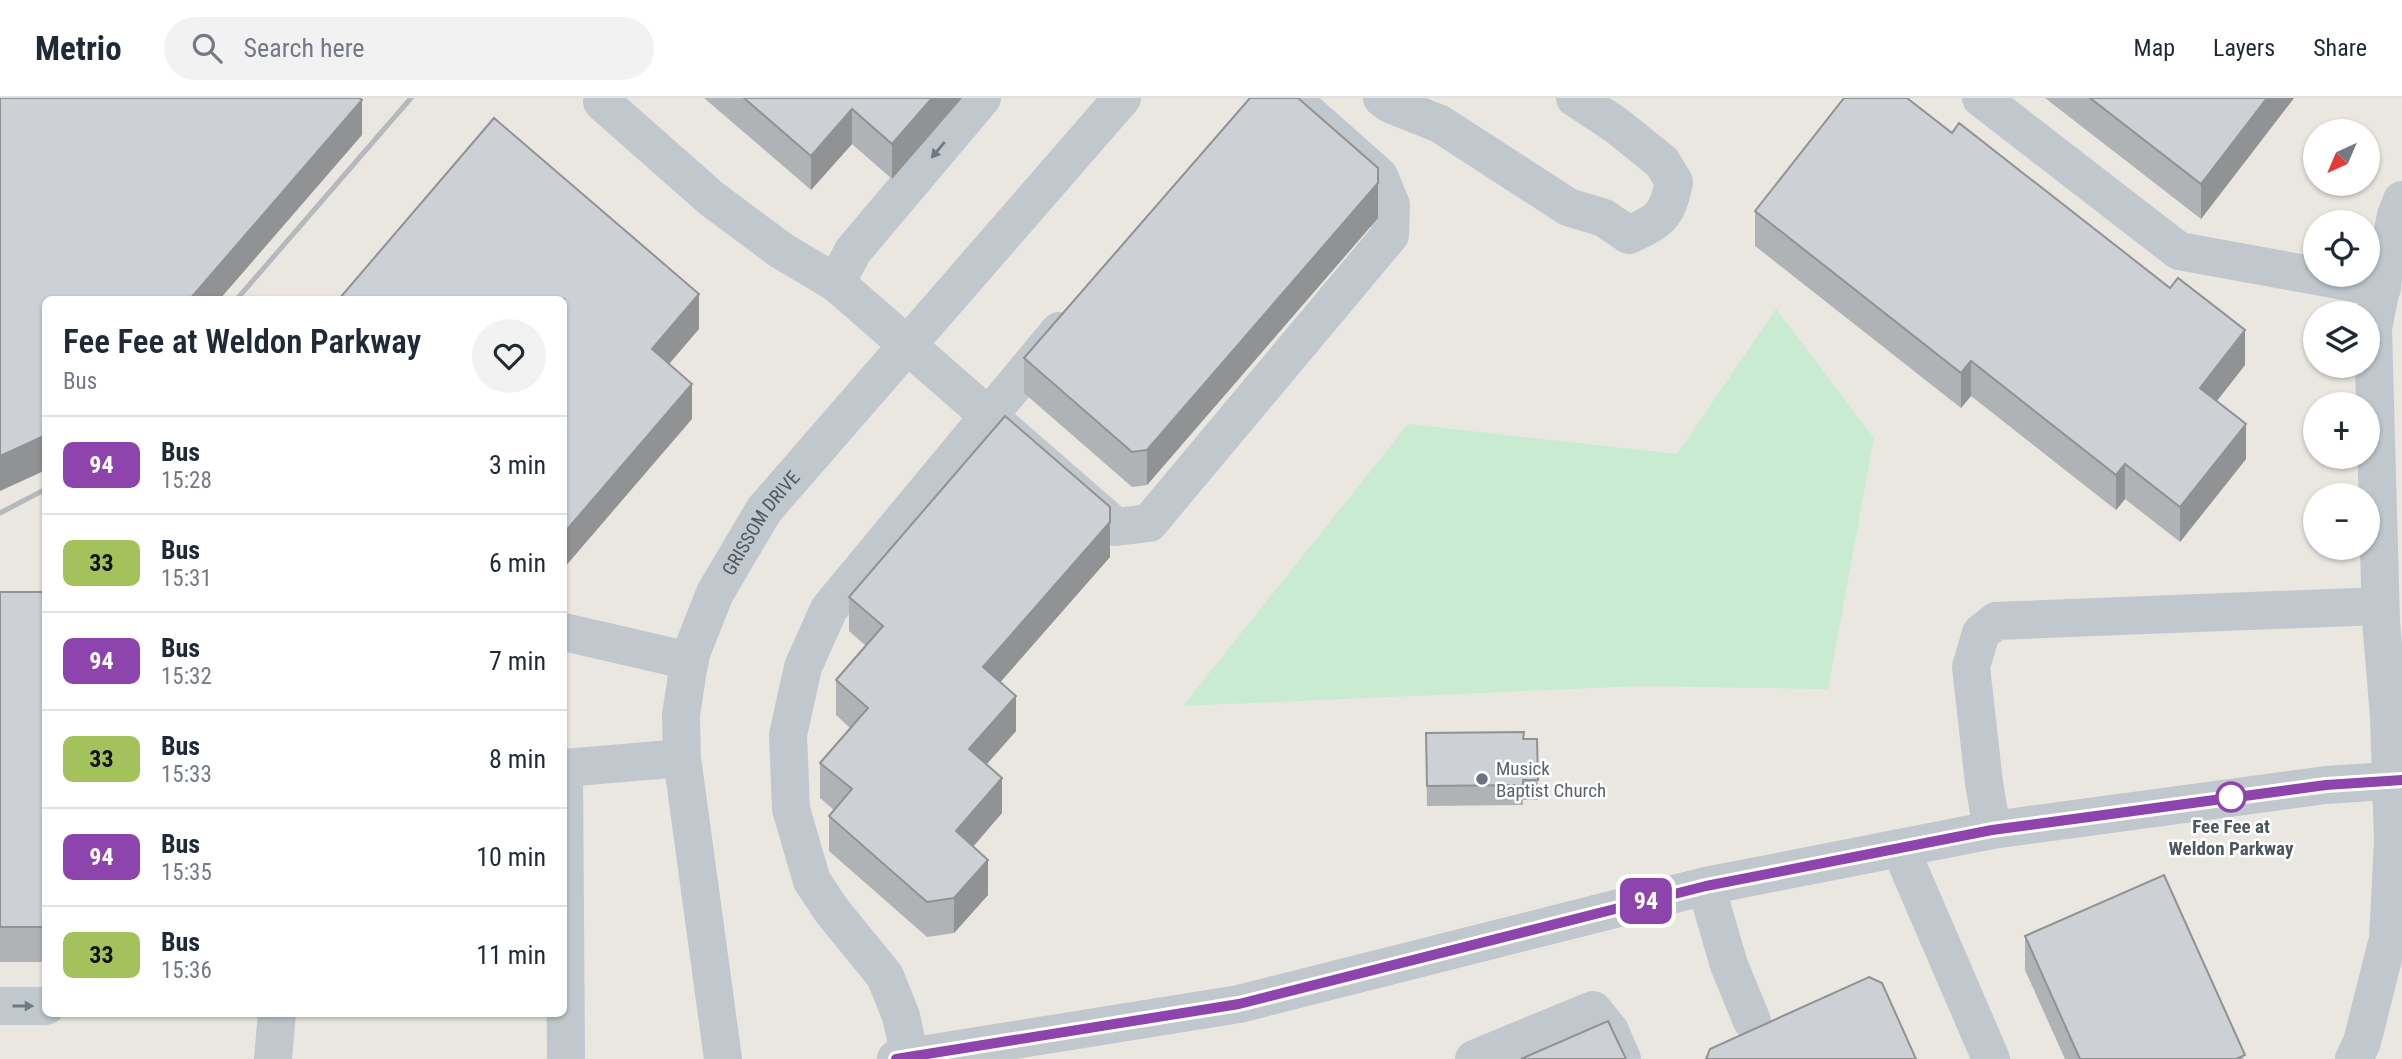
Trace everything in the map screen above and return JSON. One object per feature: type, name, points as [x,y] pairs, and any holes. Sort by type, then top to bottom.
[{"type":"street","points":[[836,283],[853,251],[982,98]]},
{"type":"street","name":"GRISSOM DRIVE","points":[[723,1059],[682,758],[681,715],[690,661],[715,593],[764,510],[1122,98]]},
{"type":"street","points":[[602,102],[712,199],[782,251],[836,283],[1116,527],[1149,523],[1390,235],[1391,205],[1379,176],[1291,98]]},
{"type":"street","points":[[1382,98],[1390,104],[1440,124],[1569,207],[1604,218],[1629,235],[1657,222],[1670,201],[1674,182],[1662,162],[1616,125],[1575,98]]},
{"type":"street","points":[[1982,98],[2179,251],[2382,288]]},
{"type":"street","points":[[2354,1059],[2395,942],[2393,840],[2397,780],[2389,716],[2388,615],[2373,328],[2396,215],[2402,200]]},
{"type":"street","points":[[1077,309],[829,609],[803,667],[788,735],[791,809],[812,881],[832,911],[885,976],[919,1057],[1239,1004],[1706,886],[1992,830],[2326,785],[2397,780]]},
{"type":"street","points":[[1992,830],[1971,667],[1981,633],[1996,621],[2388,615]]},
{"type":"street","points":[[567,633],[690,661]]},
{"type":"street","points":[[567,768],[682,758]]},
{"type":"street","points":[[1900,848],[1991,1059]]},
{"type":"street","points":[[1706,886],[1729,965],[1752,1021]]},
{"type":"street","points":[[0,1006],[42,1006]]},
{"type":"street","points":[[1475,1059],[1593,1010],[1610,1031],[1622,1059]]},
{"type":"street","points":[[273,1059],[277,1017]]},
{"type":"street","points":[[565,1017],[566,1059]]},
{"type":"shaded area","points":[[0,98],[2402,98],[2402,1059],[0,1059]]},
{"type":"green space","points":[[1776,309],[1874,438],[1828,689],[1640,686],[1183,706],[1408,424],[1677,454]]},
{"type":"building","points":[[0,98],[362,100],[193,296],[42,296],[42,437],[0,456]]},
{"type":"building","points":[[744,98],[932,98],[892,144],[852,109],[811,156]]},
{"type":"building","points":[[1250,98],[1298,98],[1378,168],[1378,183],[1147,450],[1132,452],[1024,358]]},
{"type":"building","points":[[1844,98],[1907,98],[1952,133],[1959,123],[2170,288],[2178,278],[2245,330],[2200,388],[2246,424],[2180,507],[2125,464],[2116,475],[1971,361],[1961,373],[1755,211]]},
{"type":"building","points":[[2090,98],[2267,98],[2201,184]]},
{"type":"building","points":[[494,118],[699,294],[652,349],[692,384],[567,530],[567,296],[342,296]]},
{"type":"building","points":[[1005,416],[1110,507],[1110,522],[983,667],[1016,696],[969,749],[1002,778],[956,831],[988,860],[954,898],[927,902],[829,816],[852,789],[820,763],[868,708],[836,680],[883,626],[849,597]]},
{"type":"building","points":[[0,592],[42,592],[42,927],[0,927]]},
{"type":"building","name":"Musick Baptist Church","points":[[1524,732],[1523,739],[1537,739],[1538,780],[1523,780],[1523,785],[1427,786],[1426,733]]},
{"type":"building","points":[[2164,875],[2245,1055],[2236,1059],[2080,1059],[2025,936]]},
{"type":"building","points":[[1869,977],[1882,983],[1916,1059],[1706,1059],[1710,1049]]},
{"type":"building","points":[[1608,1021],[1626,1059],[1521,1059]]},
{"type":"railway","points":[[240,296],[411,98]]},
{"type":"railway","points":[[0,513],[42,491]]},
{"type":"bus line","name":"94","points":[[896,1059],[1239,1004],[1706,886],[1992,830],[2071,817],[2326,785],[2402,780]]},
{"type":"place","name":"Musick Baptist Church","points":[[1482,779]]},
{"type":"place","name":"Fee Fee at Weldon Parkway","points":[[2231,797]]}]
